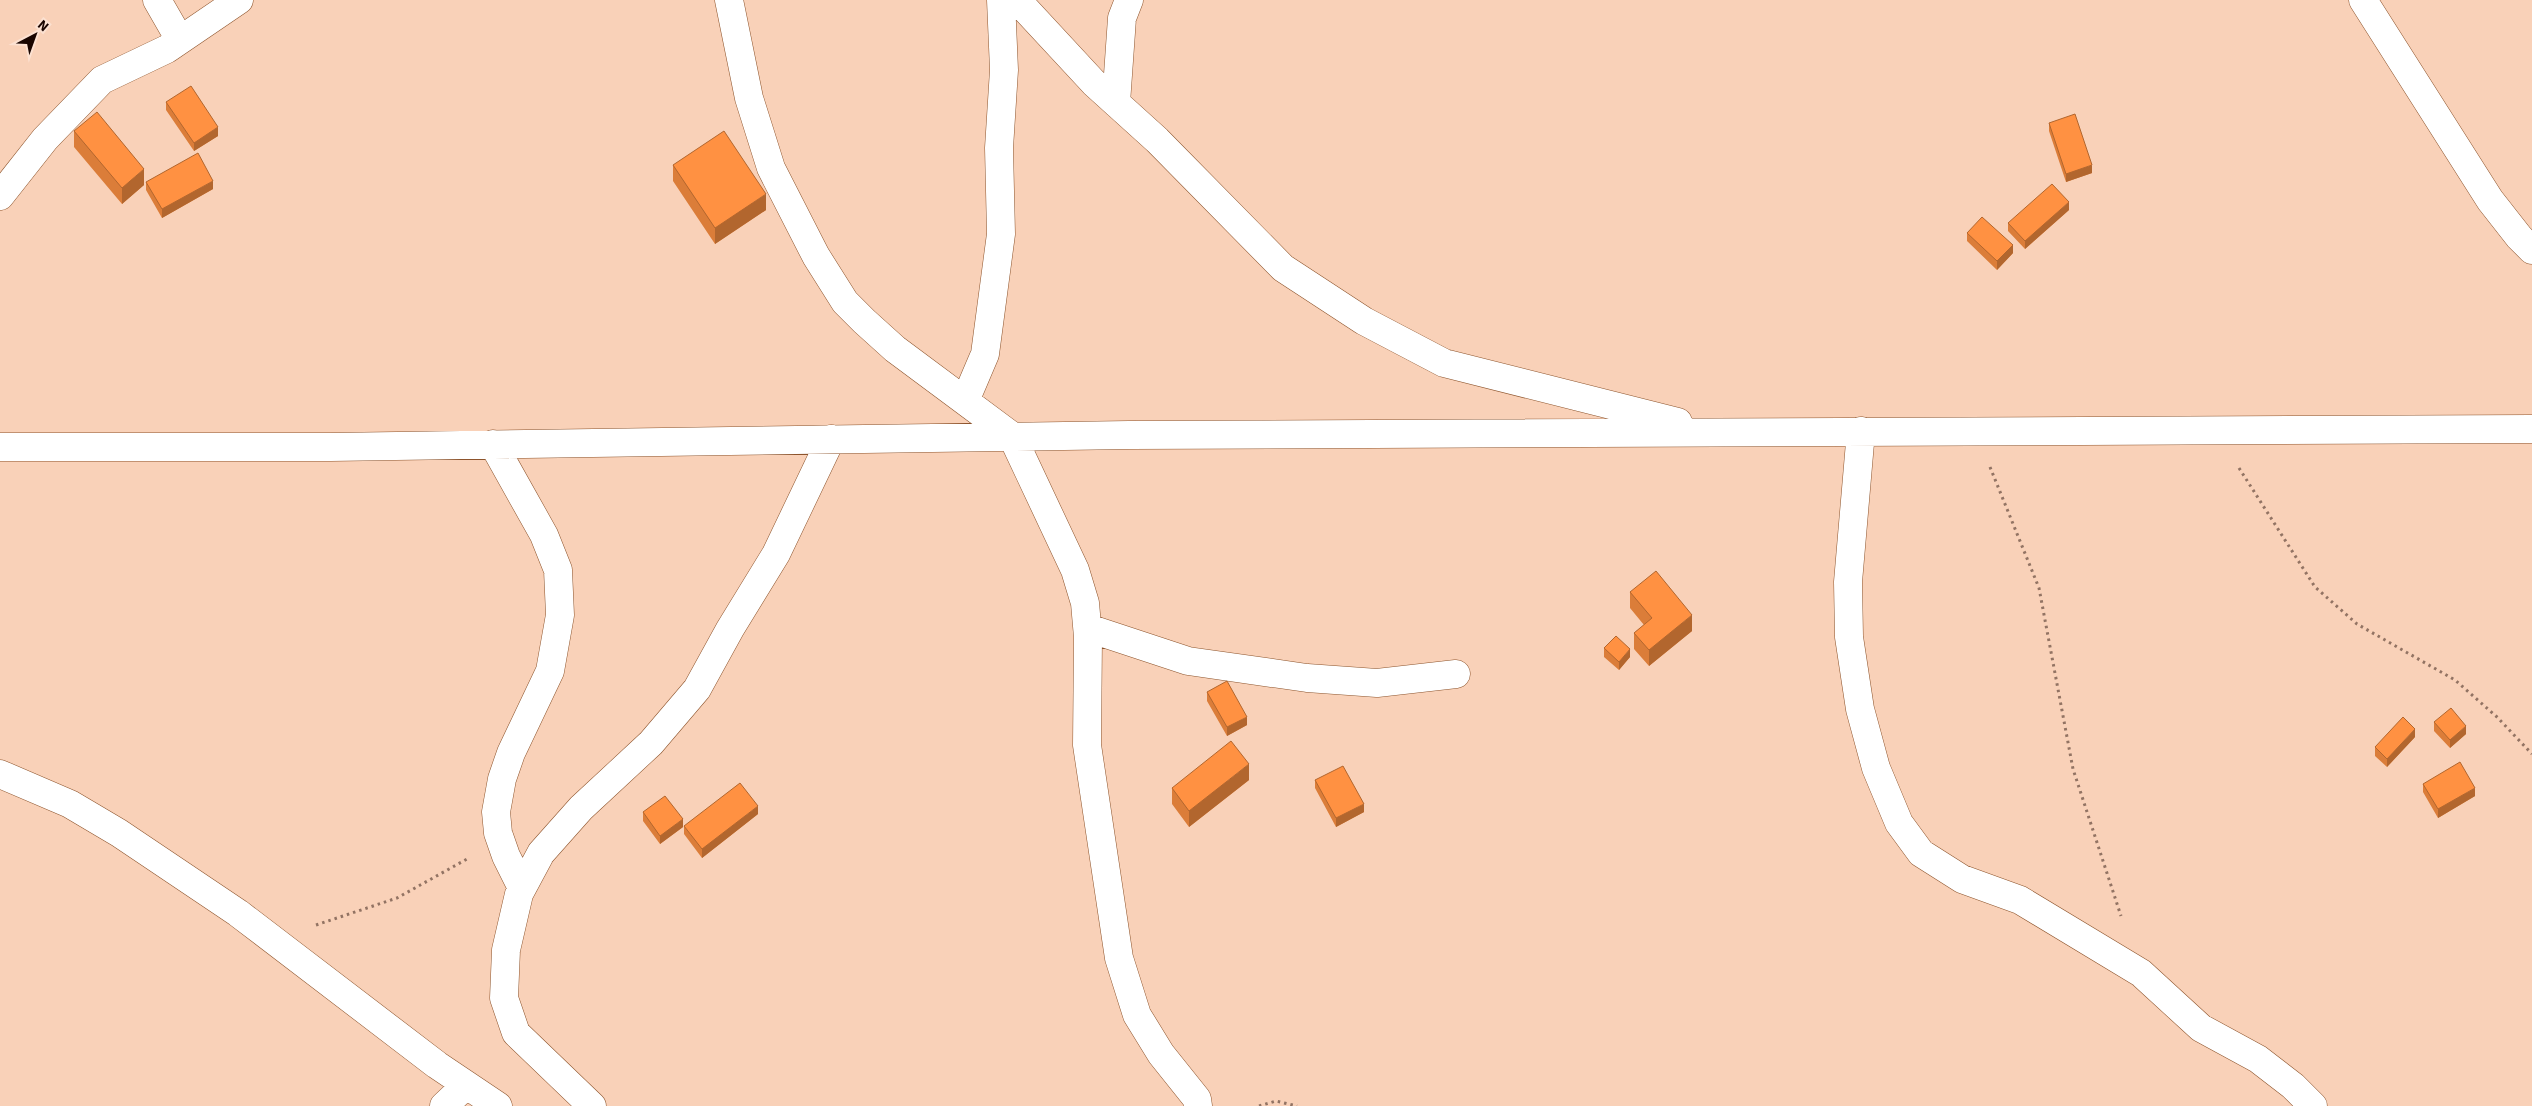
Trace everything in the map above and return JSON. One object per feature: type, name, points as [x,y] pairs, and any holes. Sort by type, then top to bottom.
[{"type":"street","points":[[157,0],[180,40]]},
{"type":"street","points":[[0,196],[45,139],[102,80],[167,49],[239,0]]},
{"type":"street","points":[[729,0],[749,98],[771,168],[816,256],[845,302],[864,321],[895,349],[1012,436],[1075,570],[1085,603],[1088,628],[1087,745],[1119,958],[1137,1015],[1161,1054],[1197,1099],[1198,1106]]},
{"type":"street","points":[[965,401],[985,354],[1001,234],[999,148],[1004,70],[1001,0]]},
{"type":"street","points":[[1017,0],[1094,82],[1157,140],[1283,268],[1364,321],[1444,363],[1716,432]]},
{"type":"street","points":[[1116,102],[1122,18],[1129,0]]},
{"type":"street","points":[[2363,0],[2490,200],[2519,238],[2532,250]]},
{"type":"street","points":[[0,447],[493,444],[1012,436],[2532,429]]},
{"type":"street","points":[[1861,431],[1848,582],[1849,637],[1860,709],[1876,768],[1898,823],[1921,853],[1962,879],[2020,900],[2141,973],[2201,1028],[2258,1059],[2293,1086],[2313,1106]]},
{"type":"street","points":[[592,1106],[516,1032],[504,998],[506,950],[522,888],[542,853],[581,808],[650,743],[698,689],[730,629],[776,554],[831,439]]},
{"type":"street","points":[[493,444],[544,534],[558,570],[560,614],[550,671],[511,753],[502,778],[496,812],[500,839],[522,888]]},
{"type":"street","points":[[1088,628],[1188,661],[1307,678],[1377,683],[1456,674]]},
{"type":"street","points":[[0,774],[70,804],[119,833],[238,913],[465,1086],[498,1106]]},
{"type":"street","points":[[444,1106],[465,1086]]},
{"type":"path","points":[[2214,429],[2315,587],[2357,624],[2455,680],[2497,716],[2532,754]]},
{"type":"path","points":[[1975,431],[2039,588],[2073,769],[2122,919]]},
{"type":"path","points":[[314,926],[397,898],[500,839]]},
{"type":"path","points":[[1259,1106],[1276,1101],[1297,1106]]},
{"type":"building","points":[[191,86],[218,127],[194,143],[166,102]]},
{"type":"building","points":[[97,112],[144,169],[122,188],[74,131]]},
{"type":"building","points":[[2075,114],[2092,165],[2066,174],[2049,123]]},
{"type":"building","points":[[724,131],[766,194],[715,228],[673,165]]},
{"type":"building","points":[[198,153],[213,181],[162,209],[146,182]]},
{"type":"building","points":[[2052,184],[2069,202],[2025,241],[2008,223]]},
{"type":"building","points":[[1982,217],[2013,245],[1997,261],[1967,233]]},
{"type":"building","points":[[1656,571],[1692,615],[1649,650],[1634,633],[1652,618],[1630,592]]},
{"type":"building","points":[[1616,636],[1630,649],[1619,662],[1604,648]]},
{"type":"building","points":[[1227,681],[1247,717],[1227,727],[1207,692]]},
{"type":"building","points":[[2451,708],[2466,726],[2450,740],[2434,722]]},
{"type":"building","points":[[2403,717],[2415,729],[2387,759],[2375,747]]},
{"type":"building","points":[[1231,741],[1249,764],[1189,811],[1172,788]]},
{"type":"building","points":[[2460,762],[2475,788],[2438,809],[2423,784]]},
{"type":"building","points":[[1343,766],[1364,804],[1336,818],[1315,780]]},
{"type":"building","points":[[740,783],[758,806],[702,849],[684,826]]},
{"type":"building","points":[[665,796],[683,819],[660,836],[643,812]]}]
